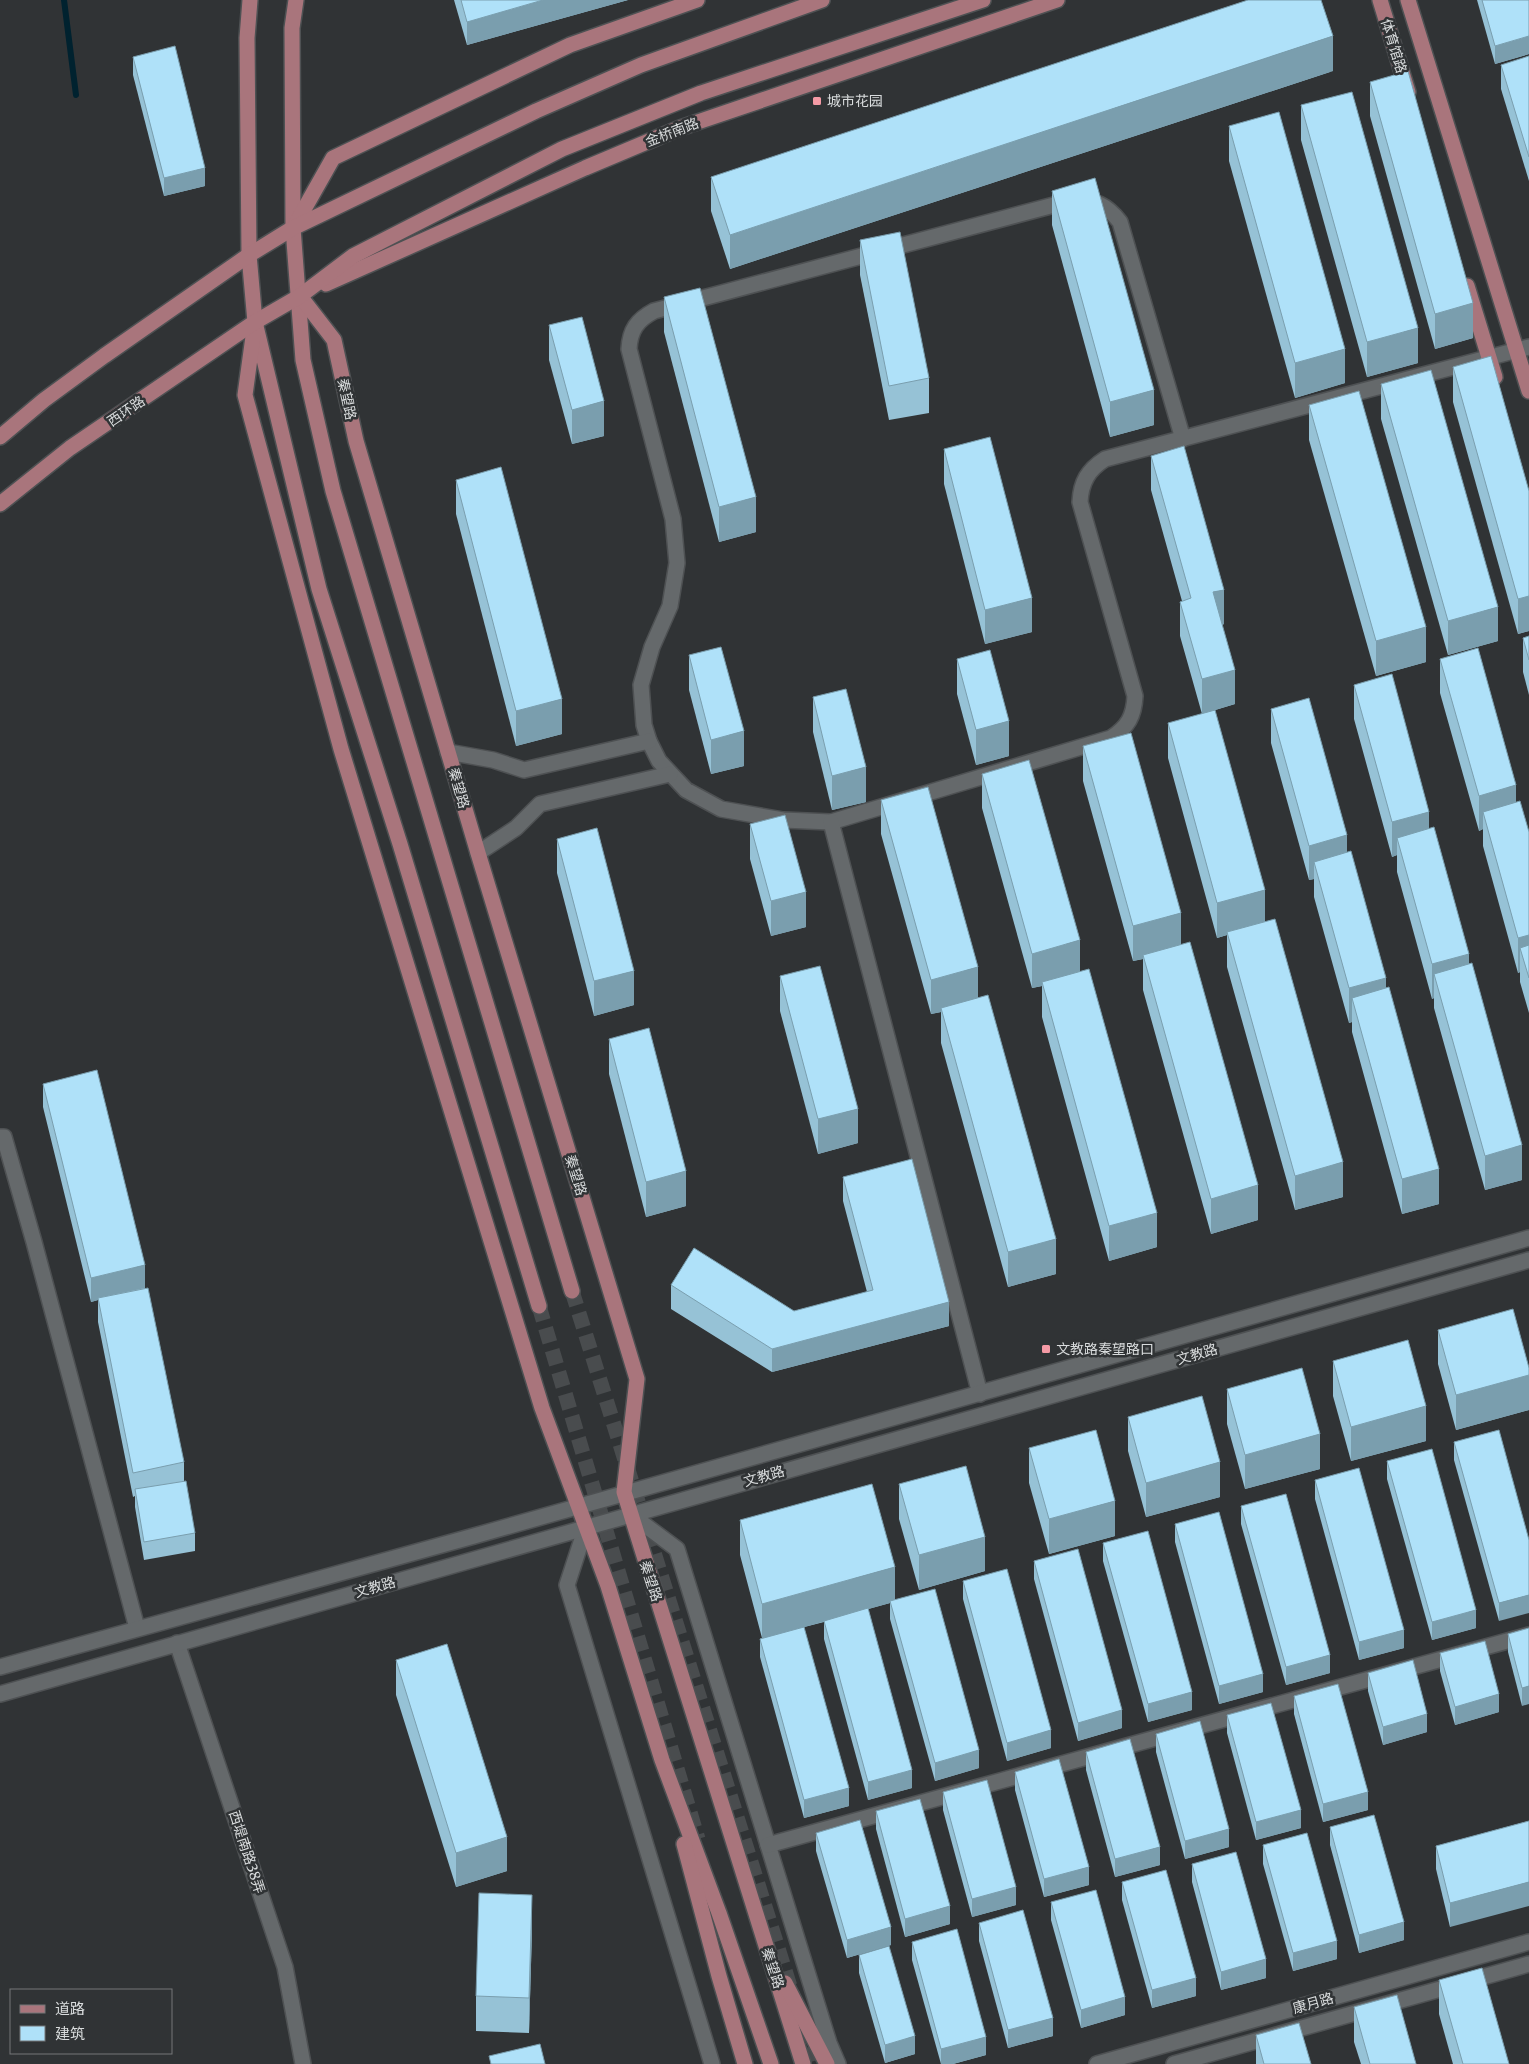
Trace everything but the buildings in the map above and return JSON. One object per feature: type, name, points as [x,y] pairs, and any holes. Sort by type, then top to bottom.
[{"type":"main road","points":[[250,0],[247,38],[249,255],[255,322],[319,588],[539,1306]]},
{"type":"main road","points":[[296,0],[292,28],[293,228],[300,296],[303,360],[333,491],[572,1291]]},
{"type":"main road","points":[[293,228],[333,158],[570,45],[697,0]]},
{"type":"main road","points":[[0,437],[44,400],[249,255],[293,228],[536,111],[641,65],[822,0]]},
{"type":"main road","name":"金桥南路","points":[[300,296],[354,256],[562,150],[701,93],[983,0]]},
{"type":"main road","name":"金桥南路","points":[[255,322],[300,296],[585,168],[680,128],[1057,0]]},
{"type":"main road","name":"体育馆路","points":[[1380,0],[1412,104]]},
{"type":"main road","name":"体育馆路","points":[[1408,0],[1523,349],[1529,391]]},
{"type":"main road","points":[[1463,273],[1500,394]]},
{"type":"main road","name":"秦望路","points":[[300,296],[334,340],[356,442],[637,1379],[624,1492],[803,2064]]},
{"type":"main road","points":[[255,322],[245,394],[341,749],[542,1408],[608,1586],[662,1760],[719,1976],[745,2064]]},
{"type":"main road","name":"西环路","points":[[0,504],[70,448],[255,322]]},
{"type":"main road","points":[[662,1760],[719,1913],[771,2064]]},
{"type":"main road","points":[[766,1947],[827,2064]]},
{"type":"street","points":[[1183,439],[1120,222],[1111,211],[1100,203],[1087,200],[1073,200],[654,311],[643,316],[635,325],[630,336],[629,349],[673,519],[677,563],[670,606],[652,647],[641,685],[644,724],[648,741],[659,761],[686,790],[720,809],[783,820],[831,822],[1111,738],[1122,731],[1130,721],[1136,696],[1080,502],[1081,489],[1086,476],[1094,466],[1105,459],[1183,439],[1523,349]]},
{"type":"street","points":[[448,752],[493,760],[524,770],[648,741]]},
{"type":"street","points":[[478,853],[516,828],[540,804],[670,774]]},
{"type":"street","points":[[831,822],[980,1394]]},
{"type":"street","points":[[0,1137],[4,1137],[34,1242],[137,1628]]},
{"type":"street","name":"文教路","points":[[0,1666],[980,1394],[1529,1238]]},
{"type":"street","name":"文教路","points":[[0,1694],[1529,1260]]},
{"type":"street","points":[[630,1514],[677,1549],[829,2043],[838,2064]]},
{"type":"street","points":[[586,1527],[568,1585],[712,2064]]},
{"type":"street","points":[[768,1844],[1529,1635]]},
{"type":"street","name":"西堤南路38弄","points":[[177,1643],[285,1967],[304,2064]]},
{"type":"street","name":"康月路","points":[[1097,2064],[1529,1942]]},
{"type":"street","name":"康月路","points":[[1174,2064],[1529,1964]]},
{"type":"waterway","points":[[64,0],[76,95]]},
{"type":"tunnel","points":[[572,1291],[793,1996]]},
{"type":"tunnel","points":[[539,1306],[698,1839]]},
{"type":"tunnel","points":[[802,2025],[814,2064]]},
{"type":"place","name":"城市花园","points":[[817,101]]},
{"type":"place","name":"文教路秦望路口","points":[[1046,1349]]}]
